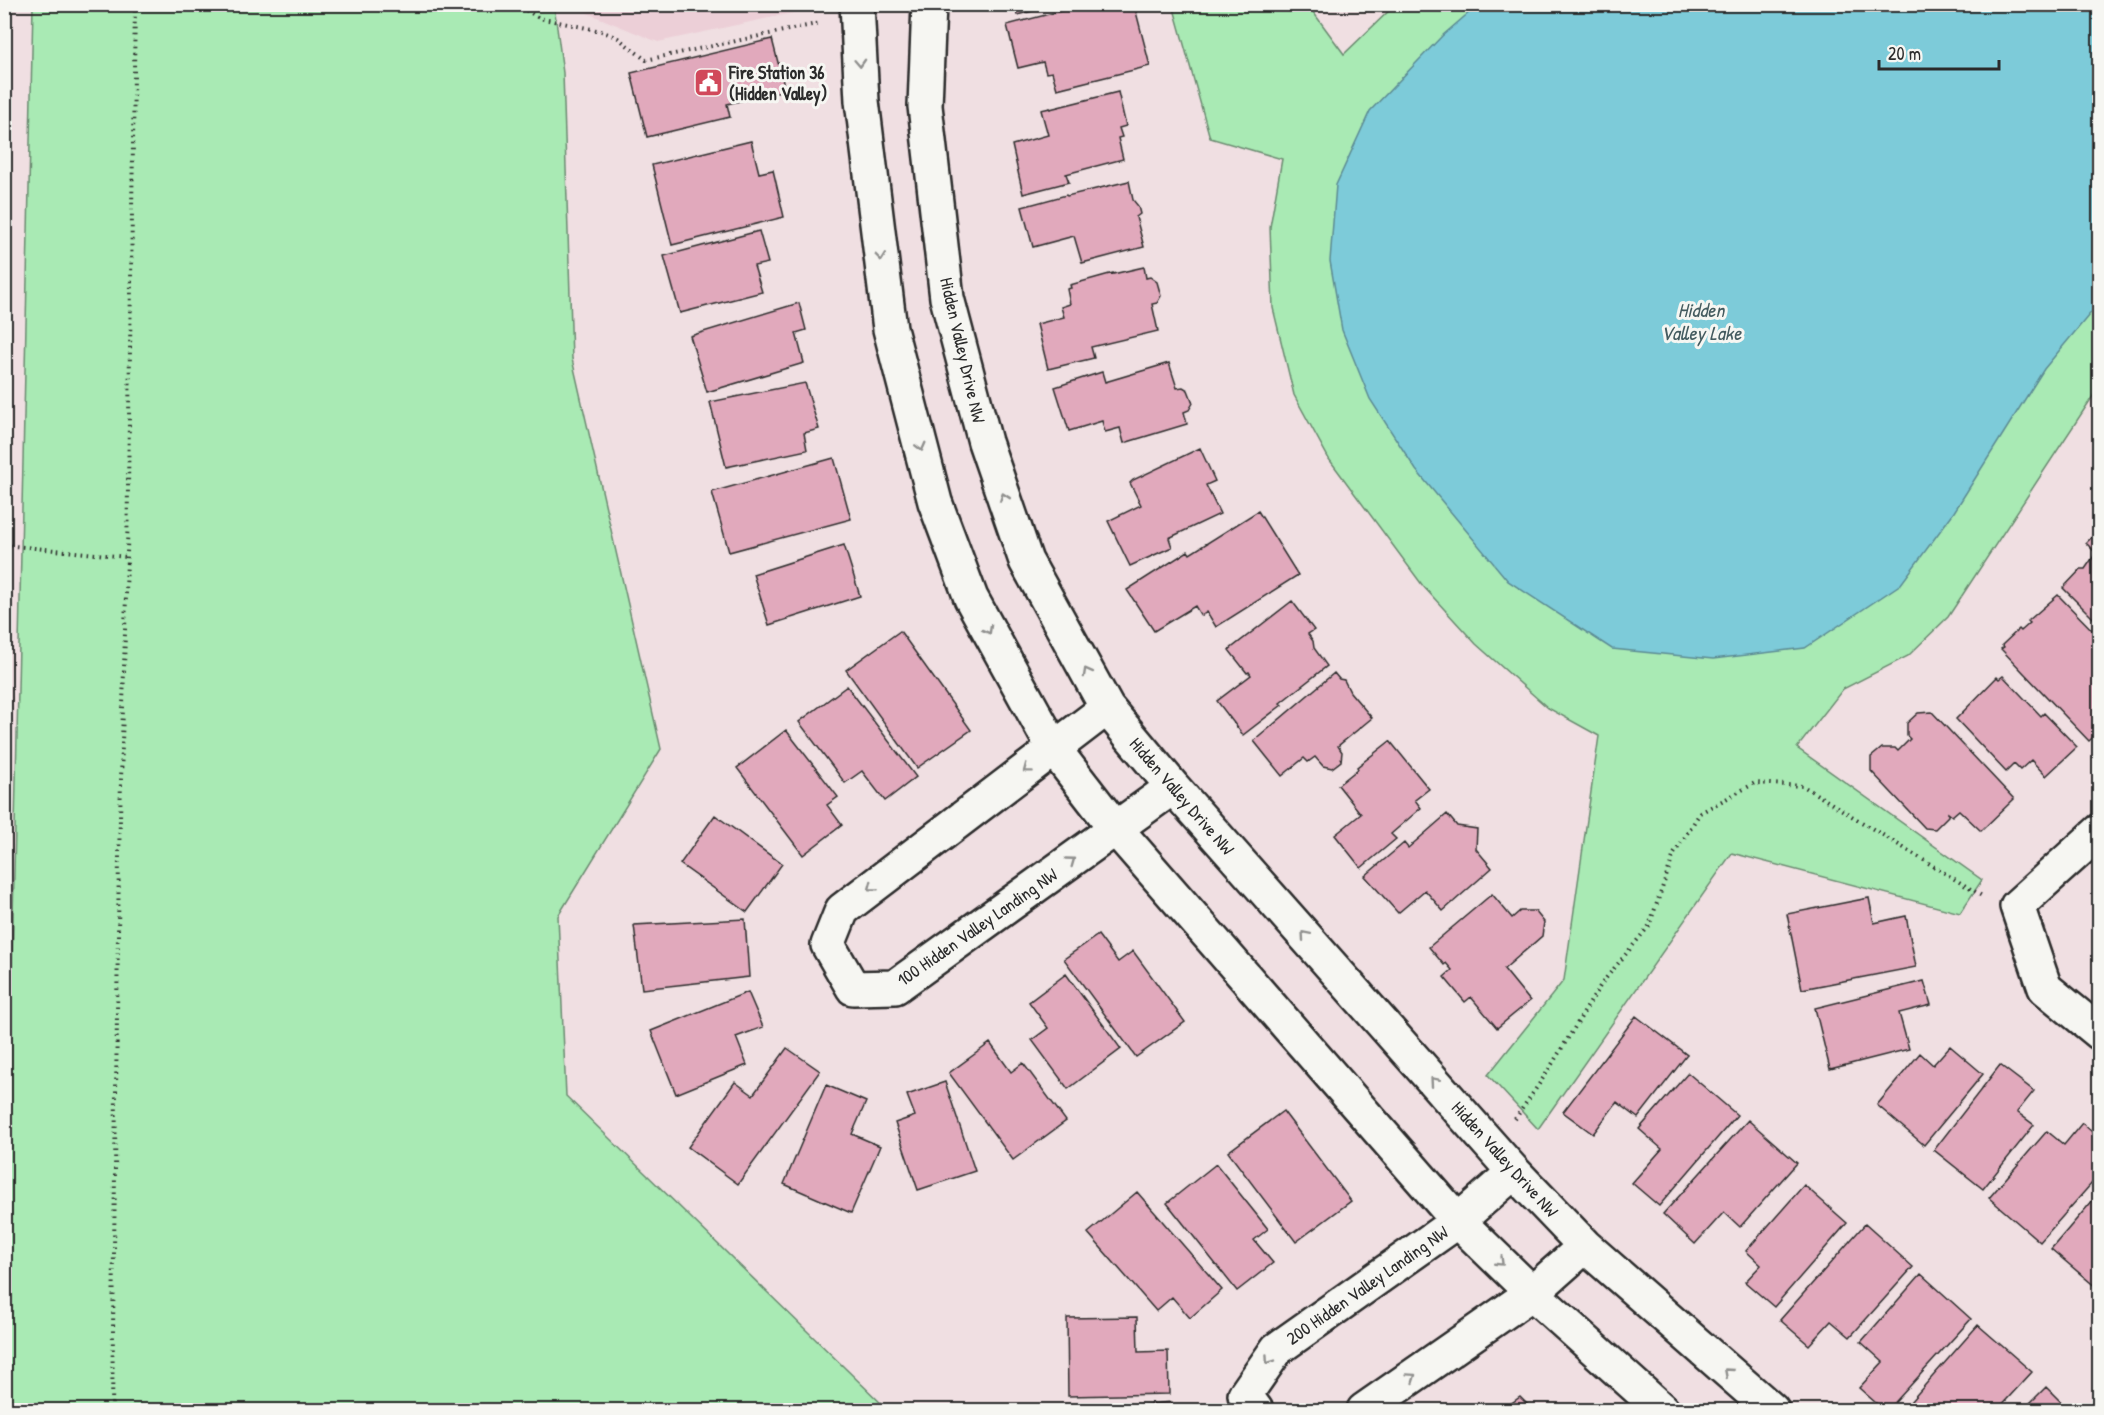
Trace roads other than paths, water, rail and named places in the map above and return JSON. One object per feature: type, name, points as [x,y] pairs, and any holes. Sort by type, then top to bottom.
[{"type":"street","name":"Hidden Valley Drive NW","points":[[929,4],[925,106],[947,298],[985,442],[1026,561],[1107,708],[1173,787],[1514,1172],[1586,1246],[1772,1410]]},
{"type":"street","points":[[857,10],[862,101],[890,329],[935,502],[971,598],[1054,749],[1116,829],[1458,1221],[1532,1293],[1662,1410]]},
{"type":"street","name":"100 Hidden Valley Landing NW","points":[[1107,708],[842,910],[828,945],[853,988],[895,987],[1173,787]]},
{"type":"street","points":[[2100,831],[2017,906],[2045,988],[2100,1033]]},
{"type":"street","name":"200 Hidden Valley Landing NW","points":[[1257,1410],[1245,1395],[1277,1349],[1458,1221],[1514,1172]]},
{"type":"street","points":[[1364,1410],[1532,1293],[1586,1246]]},
{"type":"water","name":"Hidden Valley Lake","points":[[1478,5],[2099,5],[2099,303],[2044,369],[1954,512],[1901,584],[1805,648],[1713,659],[1612,649],[1508,581],[1416,470],[1370,399],[1342,330],[1330,261],[1336,185],[1370,111],[1442,36]]},
{"type":"place","name":"Fire Station 36 (Hidden Valley)","points":[[708,82]]}]
